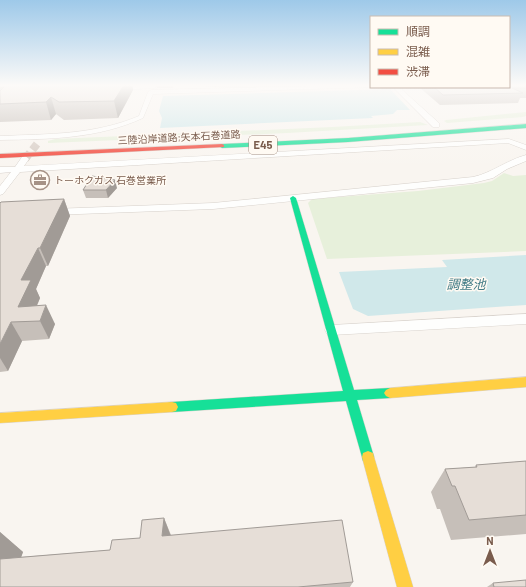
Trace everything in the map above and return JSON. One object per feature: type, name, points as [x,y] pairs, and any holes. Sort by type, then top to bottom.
[{"type":"main road","name":"三陸沿岸道路;矢本石巻道路","points":[[0,150],[344,134],[468,126],[526,120]]},
{"type":"main road","name":"三陸沿岸道路;矢本石巻道路","points":[[0,156],[362,139],[526,126]]},
{"type":"main road","points":[[293,198],[405,587]]},
{"type":"main road","points":[[0,418],[350,396],[526,382]]},
{"type":"street","points":[[0,138],[88,134],[134,120],[144,112]]},
{"type":"street","points":[[423,112],[436,125]]},
{"type":"street","points":[[37,144],[42,136]]},
{"type":"street","points":[[448,138],[456,145]]},
{"type":"street","points":[[0,170],[509,141],[526,148]]},
{"type":"street","points":[[39,213],[213,206],[479,179],[490,176],[514,162],[526,158]]},
{"type":"street","points":[[0,192],[25,159]]},
{"type":"street","points":[[332,330],[526,319]]},
{"type":"green space","points":[[526,112],[526,116],[523,117],[447,123],[444,121]]},
{"type":"green space","points":[[420,122],[428,125],[287,133],[48,143],[48,141],[55,139]]},
{"type":"green space","points":[[504,173],[513,176],[526,175],[526,251],[327,259],[308,203],[312,199],[418,191],[484,183],[492,181]]},
{"type":"water","points":[[160,112],[395,112],[393,114],[371,116],[373,118],[160,128],[162,118]]},
{"type":"water","name":"調整池","points":[[526,255],[526,305],[368,316],[353,309],[339,272],[447,267],[442,260]]},
{"type":"building","points":[[92,176],[115,180],[106,190],[83,190]]},
{"type":"building","points":[[64,199],[40,248],[38,248],[21,280],[31,280],[18,307],[46,305],[40,321],[11,322],[0,344],[0,203]]},
{"type":"building","points":[[526,461],[526,515],[469,520],[455,486],[452,486],[445,469]]},
{"type":"building","points":[[164,518],[162,536],[342,520],[353,582],[298,587],[0,587],[0,559],[110,550],[112,540],[140,538],[142,520]]},
{"type":"building","points":[[526,580],[526,587],[494,587],[493,583]]},
{"type":"tunnel","points":[[25,159],[37,144]]},
{"type":"traffic: fast","points":[[222,146],[348,140],[526,126]]},
{"type":"traffic: fast","points":[[293,198],[368,457]]},
{"type":"traffic: fast","points":[[172,407],[390,393]]},
{"type":"traffic: slow","points":[[390,393],[526,382]]},
{"type":"traffic: slow","points":[[0,418],[172,407]]},
{"type":"traffic: slow","points":[[368,457],[405,587]]},
{"type":"traffic: jam","points":[[0,156],[222,146]]},
{"type":"place","name":"トーホクガス 石巻営業所","points":[[40,180]]}]
